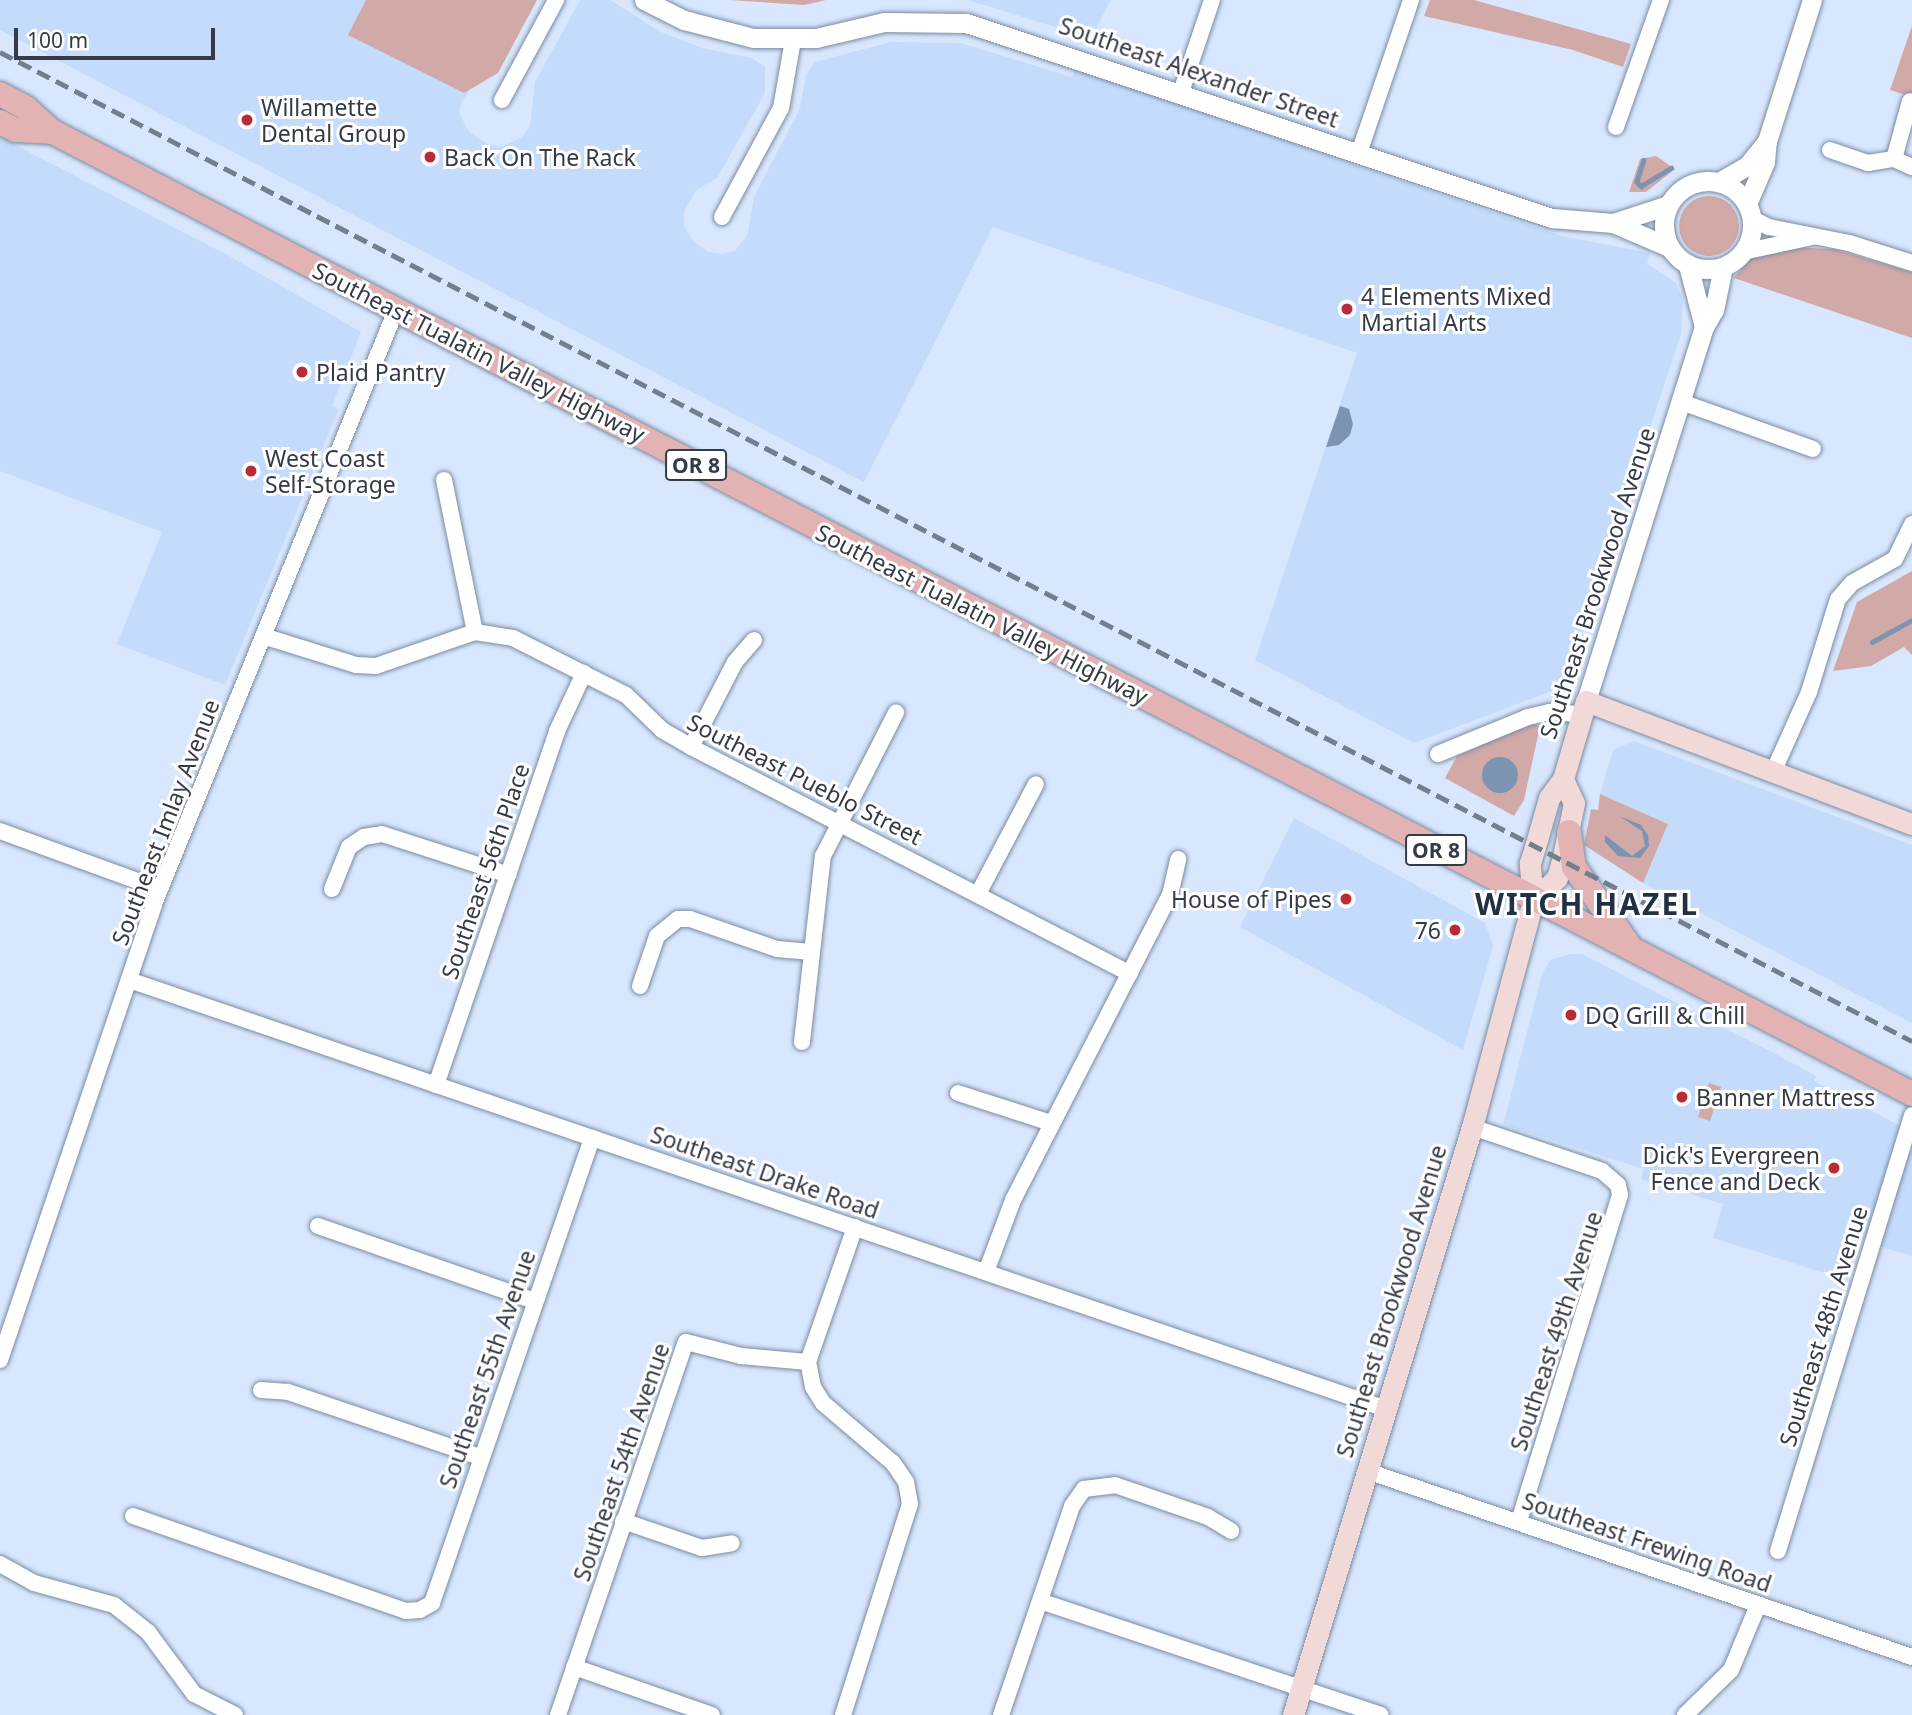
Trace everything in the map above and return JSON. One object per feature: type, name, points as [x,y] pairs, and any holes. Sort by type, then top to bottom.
[{"type":"main road","name":"Southeast Tualatin Valley Highway","points":[[0,94],[26,108],[53,132],[1534,901],[1912,1094]]},
{"type":"main road","name":"Southeast Tualatin Valley Highway","points":[[0,122],[16,130],[53,132]]},
{"type":"main road","name":"Southeast Brookwood Avenue","points":[[1293,1715],[1472,1127],[1534,901],[1530,863],[1549,798],[1563,779],[1583,707]]},
{"type":"main road","points":[[1583,707],[1774,770],[1912,824]]},
{"type":"main road","name":"Southeast Brookwood Avenue","points":[[1534,901],[1557,878],[1569,832],[1574,803],[1563,779]]},
{"type":"main road","points":[[1569,832],[1574,867],[1634,952]]},
{"type":"street","points":[[502,100],[556,0]]},
{"type":"street","name":"Southeast Alexander Street","points":[[644,0],[717,32],[793,40],[884,22],[966,23],[1181,92],[1552,218],[1613,223],[1669,247]]},
{"type":"street","points":[[1181,92],[1212,0]]},
{"type":"street","points":[[1359,153],[1411,0]]},
{"type":"street","points":[[1616,127],[1661,0]]},
{"type":"street","points":[[1743,252],[1749,211],[1765,162],[1767,141],[1812,0]]},
{"type":"street","points":[[722,218],[781,108],[793,40]]},
{"type":"street","points":[[1894,159],[1910,101]]},
{"type":"street","points":[[1704,327],[1688,265],[1669,247],[1664,227],[1668,205],[1687,186],[1719,182],[1747,166],[1767,141]]},
{"type":"street","points":[[1830,150],[1868,163],[1894,159],[1912,167]]},
{"type":"street","points":[[1719,182],[1769,227],[1857,244],[1912,263]]},
{"type":"street","name":"Southeast Alexander Street","points":[[1613,223],[1668,205]]},
{"type":"street","points":[[1688,265],[1723,267],[1743,252],[1812,237]]},
{"type":"street","name":"Southeast Brookwood Avenue","points":[[1583,707],[1704,327],[1714,310],[1723,267]]},
{"type":"street","name":"Southeast Imlay Avenue","points":[[0,1360],[159,889],[396,310]]},
{"type":"street","points":[[1681,402],[1813,449]]},
{"type":"street","points":[[444,480],[475,632]]},
{"type":"street","points":[[1774,770],[1809,692],[1838,599],[1852,583],[1895,559],[1912,524]]},
{"type":"street","name":"Southeast Pueblo Street","points":[[263,636],[356,665],[376,666],[475,632],[513,638],[626,695],[662,730],[691,747],[1130,974]]},
{"type":"street","points":[[691,747],[736,662],[754,640]]},
{"type":"street","name":"Southeast 56th Place","points":[[436,1085],[557,731],[584,673]]},
{"type":"street","points":[[1438,754],[1528,717],[1583,707]]},
{"type":"street","points":[[802,1042],[817,878],[839,822],[896,713]]},
{"type":"street","points":[[978,894],[1035,784]]},
{"type":"street","points":[[0,831],[159,889]]},
{"type":"street","points":[[332,890],[349,847],[364,836],[382,834],[509,875]]},
{"type":"street","points":[[986,1272],[1013,1200],[1170,895],[1178,859]]},
{"type":"street","points":[[640,986],[657,936],[678,919],[690,919],[777,949],[811,952]]},
{"type":"street","name":"Southeast Drake Road","points":[[129,980],[1386,1409]]},
{"type":"street","points":[[958,1093],[1051,1123]]},
{"type":"street","name":"Southeast 48th Avenue","points":[[1778,1551],[1912,1115]]},
{"type":"street","name":"Southeast 49th Avenue","points":[[1472,1127],[1602,1171],[1618,1185],[1620,1195],[1519,1522]]},
{"type":"street","name":"Southeast 55th Avenue","points":[[133,1516],[406,1611],[420,1610],[432,1603],[480,1457],[592,1138]]},
{"type":"street","points":[[317,1226],[534,1301]]},
{"type":"street","points":[[843,1715],[910,1504],[906,1482],[893,1463],[823,1403],[813,1387],[808,1362],[855,1227]]},
{"type":"street","name":"Southeast 54th Avenue","points":[[558,1715],[686,1342],[741,1356],[808,1362]]},
{"type":"street","points":[[261,1390],[288,1392],[480,1457]]},
{"type":"street","name":"Southeast Frewing Road","points":[[1367,1471],[1912,1657]]},
{"type":"street","points":[[1001,1715],[1072,1506],[1092,1486],[1115,1485],[1208,1517],[1231,1531]]},
{"type":"street","points":[[623,1521],[702,1548],[732,1544]]},
{"type":"street","points":[[0,1564],[34,1583],[114,1605],[148,1632],[194,1693],[235,1715]]},
{"type":"street","points":[[1040,1601],[1380,1715]]},
{"type":"street","points":[[1685,1715],[1731,1671],[1758,1605]]},
{"type":"street","points":[[574,1667],[712,1715]]},
{"type":"shaded area","points":[[0,0],[530,0],[461,103],[459,113],[469,132],[489,145],[502,147],[523,136],[530,126],[535,82],[580,0],[610,0],[661,32],[702,48],[752,58],[765,67],[765,93],[717,178],[696,190],[684,211],[684,226],[692,240],[708,252],[722,254],[735,251],[748,233],[754,197],[800,108],[806,75],[815,62],[891,42],[961,43],[1072,77],[1075,69],[1562,236],[1650,253],[1647,264],[1676,283],[1683,299],[1681,334],[1565,686],[1414,743],[1255,660],[1357,353],[993,227],[864,482],[0,30]]},
{"type":"shaded area","points":[[366,0],[537,0],[498,73],[464,93],[348,35]]},
{"type":"shaded area","points":[[730,0],[826,0],[804,5]]},
{"type":"shaded area","points":[[968,0],[1111,0],[1091,38]]},
{"type":"shaded area","points":[[1430,0],[1474,0],[1631,44],[1623,67],[1573,50],[1424,16]]},
{"type":"shaded area","points":[[1912,26],[1912,97],[1890,90]]},
{"type":"shaded area","points":[[0,137],[231,257],[361,332],[332,406],[339,409],[225,685],[117,644],[162,532],[0,471]]},
{"type":"shaded area","points":[[1656,156],[1675,169],[1646,192],[1629,192],[1640,159]]},
{"type":"shaded area","points":[[1703,196],[1715,196],[1734,209],[1739,226],[1737,238],[1726,251],[1715,256],[1703,256],[1684,243],[1679,232],[1679,220],[1692,201]]},
{"type":"shaded area","points":[[1791,247],[1834,249],[1912,272],[1912,338],[1734,278],[1754,254]]},
{"type":"shaded area","points":[[1340,406],[1349,409],[1353,424],[1350,435],[1339,445],[1326,447]]},
{"type":"shaded area","points":[[1912,571],[1912,655],[1904,647],[1871,666],[1833,671],[1857,602]]},
{"type":"shaded area","points":[[1531,723],[1540,726],[1524,800],[1514,816],[1445,778],[1457,756]]},
{"type":"shaded area","points":[[1634,741],[1912,845],[1912,1023],[1643,883],[1668,824],[1600,794],[1613,750]]},
{"type":"shaded area","points":[[1500,757],[1513,762],[1518,775],[1513,788],[1500,793],[1487,788],[1482,775],[1487,762]]},
{"type":"shaded area","points":[[1600,794],[1668,824],[1643,883],[1584,845],[1591,809],[1598,810]]},
{"type":"shaded area","points":[[1619,816],[1641,825],[1648,835],[1649,846],[1640,858],[1618,856],[1605,842],[1605,835],[1632,856],[1645,846],[1642,831]]},
{"type":"shaded area","points":[[1294,818],[1485,923],[1493,946],[1463,1050],[1240,927]]},
{"type":"shaded area","points":[[1570,954],[1582,954],[1783,1058],[1816,1076],[1814,1081],[1912,1132],[1912,1256],[1858,1240],[1847,1280],[1713,1238],[1723,1204],[1641,1179],[1644,1169],[1503,1125],[1542,974],[1550,960]]},
{"type":"shaded area","points":[[1709,1083],[1721,1087],[1710,1121],[1698,1117]]},
{"type":"waterway","points":[[1644,160],[1637,182],[1641,186],[1671,168]]},
{"type":"waterway","points":[[1872,642],[1912,620]]},
{"type":"railway","points":[[0,52],[1912,1041]]},
{"type":"place","name":"Willamette Dental Group","points":[[247,120]]},
{"type":"place","name":"Back On The Rack","points":[[430,157]]},
{"type":"place","name":"4 Elements Mixed Martial Arts","points":[[1347,309]]},
{"type":"place","name":"Plaid Pantry","points":[[302,372]]},
{"type":"place","name":"West Coast Self-Storage","points":[[251,471]]},
{"type":"place","name":"House of Pipes","points":[[1346,899]]},
{"type":"place","name":"76","points":[[1455,930]]},
{"type":"place","name":"DQ Grill & Chill","points":[[1571,1015]]},
{"type":"place","name":"Banner Mattress","points":[[1682,1097]]},
{"type":"place","name":"Dick's Evergreen Fence and Deck","points":[[1834,1168]]},
{"type":"district","name":"WITCH HAZEL","points":[[1587,904]]}]
